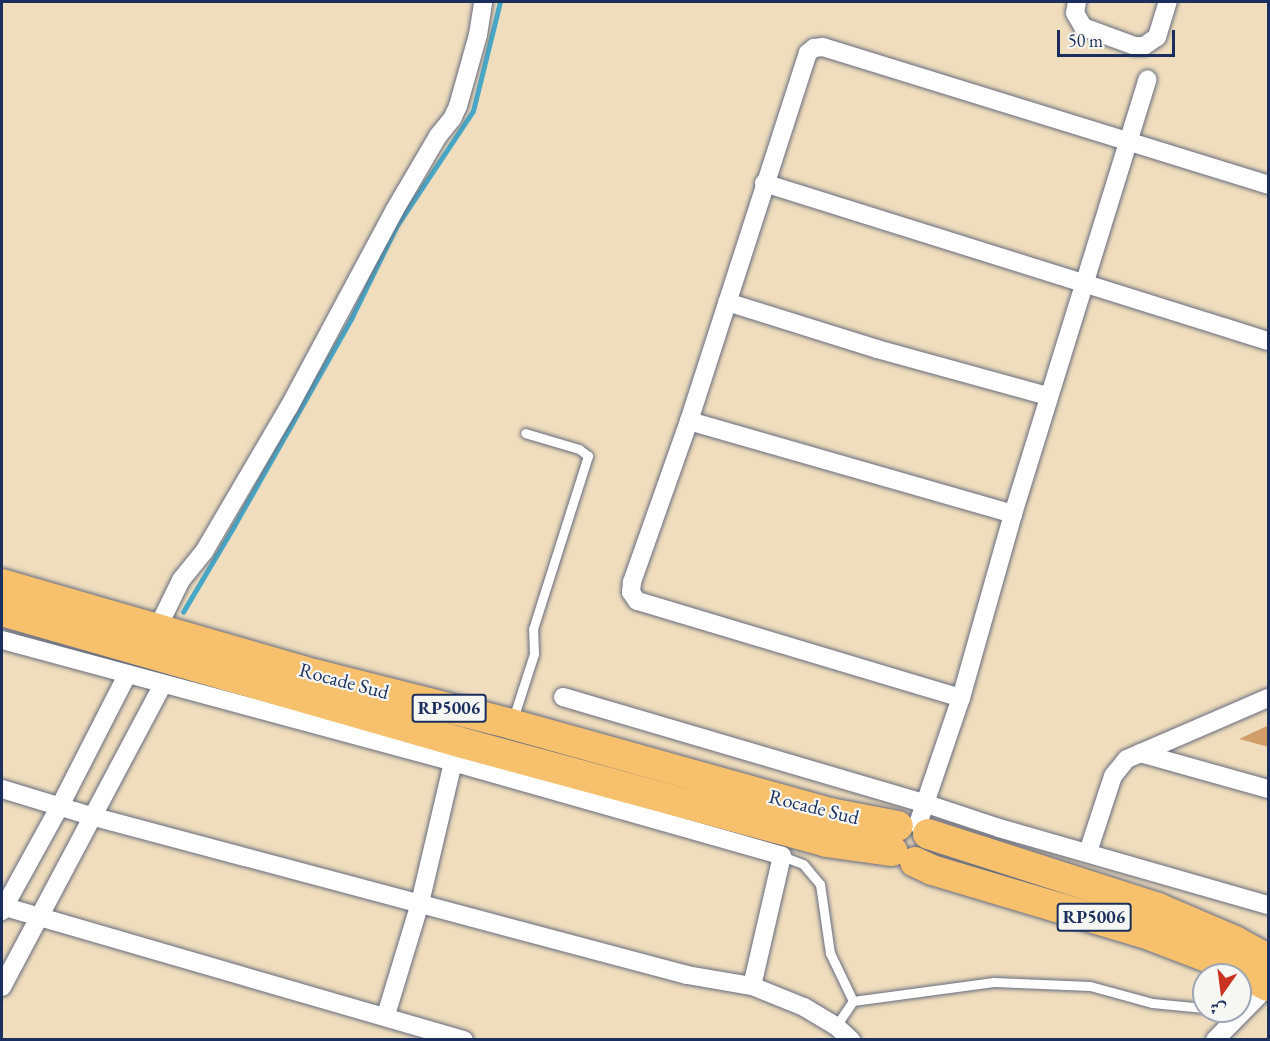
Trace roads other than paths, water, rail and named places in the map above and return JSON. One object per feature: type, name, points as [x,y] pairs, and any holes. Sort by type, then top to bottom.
[{"type":"highway","name":"Rocade Sud","points":[[2,584],[314,674],[512,724],[913,834],[1158,908],[1235,941],[1269,959]]},
{"type":"highway","name":"Rocade Sud","points":[[2,611],[459,742],[826,842],[913,834]]},
{"type":"highway","name":"Rocade Sud","points":[[913,834],[932,870],[1144,933],[1216,960],[1257,997]]},
{"type":"street","points":[[157,629],[181,580],[205,550],[288,407],[394,211],[438,136],[452,119],[469,68],[483,2]]},
{"type":"street","points":[[1077,2],[1075,13],[1083,27],[1136,46],[1144,46],[1157,37],[1168,2]]},
{"type":"street","points":[[961,699],[637,602],[631,592],[632,582],[689,421],[764,183],[808,53],[823,47],[1127,143],[1269,184]]},
{"type":"street","points":[[913,834],[961,699],[1048,396],[1148,79]]},
{"type":"street","points":[[764,183],[1269,341]]},
{"type":"street","points":[[727,302],[877,349],[1048,396]]},
{"type":"street","points":[[689,421],[1013,514]]},
{"type":"street","points":[[2,640],[453,762],[782,856],[752,986]]},
{"type":"street","points":[[127,675],[60,806],[2,908],[386,1015],[464,1040]]},
{"type":"street","points":[[2,987],[163,684]]},
{"type":"street","points":[[563,697],[913,834],[999,828],[1269,905]]},
{"type":"street","points":[[1088,852],[1117,769],[1127,759],[1269,698]]},
{"type":"street","points":[[1140,753],[1269,789]]},
{"type":"street","points":[[386,1015],[420,903],[453,762]]},
{"type":"street","points":[[2,789],[91,816],[687,975],[752,986],[804,1007],[836,1026],[851,1040]]},
{"type":"street","points":[[1215,1040],[1257,997]]},
{"type":"lane","points":[[512,724],[534,654],[533,628],[588,456],[579,448],[525,433]]},
{"type":"lane","points":[[782,856],[803,864],[820,884],[830,953],[853,1001]]},
{"type":"lane","points":[[836,1026],[853,1001],[994,982],[1090,986],[1152,1003],[1192,1007]]},
{"type":"waterway","points":[[183,612],[351,319],[396,227],[473,111],[500,2]]}]
